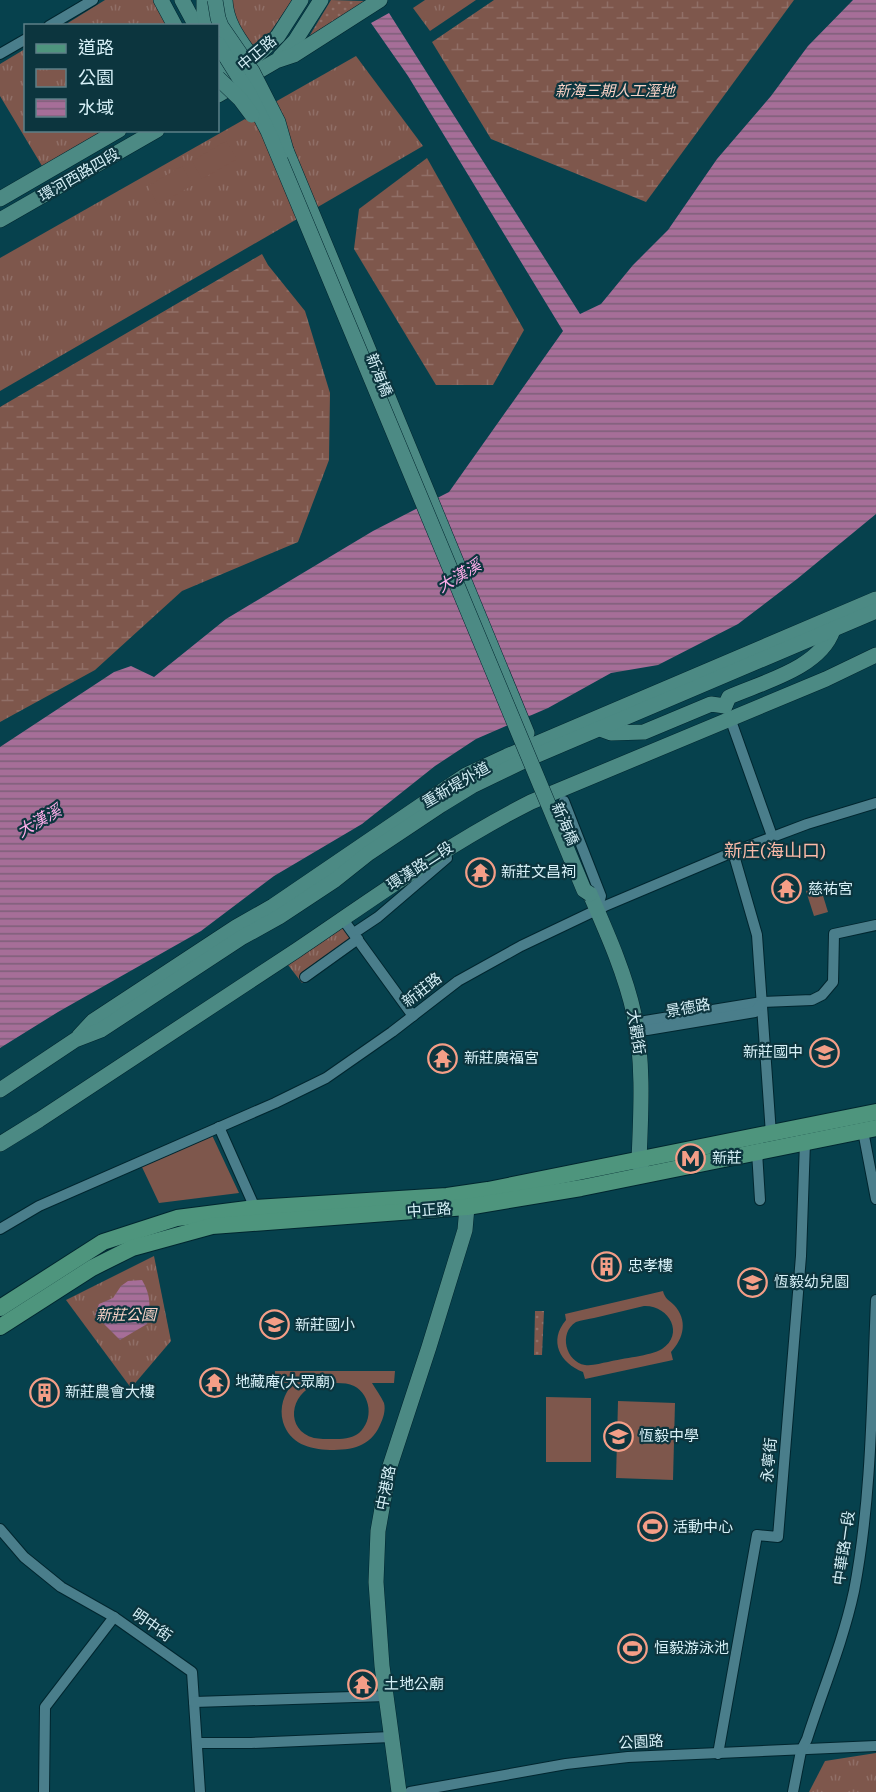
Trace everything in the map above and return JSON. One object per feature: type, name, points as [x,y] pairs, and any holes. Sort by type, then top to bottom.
[{"type":"main road","name":"中正路","points":[[641,1168],[771,1134],[876,1112]]},
{"type":"main road","name":"中正路","points":[[0,1327],[92,1268],[132,1248],[172,1235],[212,1226],[466,1201],[641,1168],[757,1152],[869,1130]]},
{"type":"main road","name":"中正路","points":[[0,1308],[103,1242],[177,1218],[255,1208],[466,1201]]},
{"type":"street","points":[[52,24],[93,0]]},
{"type":"street","points":[[161,0],[175,24]]},
{"type":"street","points":[[169,0],[182,24]]},
{"type":"street","points":[[182,0],[195,24]]},
{"type":"street","points":[[204,0],[207,24]]},
{"type":"street","name":"新海橋","points":[[215,0],[221,26],[252,71],[278,122],[286,150],[591,886],[590,894],[584,890],[258,111],[219,46]]},
{"type":"street","points":[[225,0],[226,13],[232,28],[253,59]]},
{"type":"street","name":"中正路","points":[[226,79],[278,36],[301,0]]},
{"type":"street","name":"中正路","points":[[276,61],[295,41],[321,0]]},
{"type":"street","points":[[219,93],[226,79],[294,55],[380,0]]},
{"type":"street","points":[[0,54],[24,40]]},
{"type":"street","points":[[219,62],[226,79],[277,155]]},
{"type":"street","name":"環河西路四段","points":[[0,199],[116,132]]},
{"type":"street","name":"環河西路四段","points":[[0,219],[153,132]]},
{"type":"street","name":"重新堤外道","points":[[75,1040],[93,1021],[236,927],[273,906],[466,775],[876,599]]},
{"type":"street","name":"重新堤外道","points":[[0,1090],[75,1040],[101,1030],[241,938],[279,917],[335,880],[369,853],[472,786],[528,759],[876,610]]},
{"type":"street","points":[[777,834],[727,712],[729,697],[810,662],[830,639],[833,630]]},
{"type":"street","name":"環漢路二段","points":[[0,1144],[441,852],[531,802],[727,712],[826,679],[876,655]]},
{"type":"street","points":[[600,729],[611,733],[644,732],[711,704],[727,712]]},
{"type":"street","name":"大觀街","points":[[564,801],[601,896],[597,910]]},
{"type":"street","name":"新莊路","points":[[0,1229],[39,1206],[275,1103],[326,1078],[458,981],[521,946],[597,910],[777,834],[876,803]]},
{"type":"street","name":"大觀街","points":[[543,808],[585,902],[597,910]]},
{"type":"street","points":[[305,977],[447,858],[441,852]]},
{"type":"street","points":[[733,852],[757,935],[771,1134]]},
{"type":"street","name":"大觀街","points":[[590,894],[628,988],[636,1026],[641,1074],[641,1168]]},
{"type":"street","points":[[342,918],[413,1016]]},
{"type":"street","name":"景德路","points":[[636,1026],[645,1021],[762,1002],[813,1000],[822,995],[833,982],[834,934],[876,925]]},
{"type":"street","points":[[219,1127],[255,1208]]},
{"type":"street","points":[[869,1130],[876,1199]]},
{"type":"street","name":"永寧街","points":[[718,1754],[757,1535],[778,1537],[801,1256],[805,1142]]},
{"type":"street","points":[[757,1152],[760,1200]]},
{"type":"street","name":"中港路","points":[[399,1792],[386,1696],[376,1582],[378,1531],[389,1469],[465,1230],[466,1201]]},
{"type":"street","name":"中華路一段","points":[[793,1792],[801,1751],[837,1655],[855,1583],[863,1525],[868,1461],[876,1300]]},
{"type":"street","name":"明中街","points":[[0,1529],[24,1557],[61,1587],[114,1617],[192,1671],[200,1792]]},
{"type":"street","points":[[44,1792],[45,1707],[114,1617]]},
{"type":"street","points":[[194,1702],[386,1696]]},
{"type":"street","points":[[197,1743],[391,1737]]},
{"type":"street","name":"公園路","points":[[410,1792],[576,1763],[628,1757],[876,1746]]},
{"type":"green space","points":[[105,0],[158,0],[172,24],[66,24]]},
{"type":"green space","points":[[228,0],[292,0],[269,34],[251,46],[242,37]]},
{"type":"green space","points":[[331,0],[365,1],[310,38],[310,35]]},
{"type":"green space","points":[[425,0],[476,0],[430,31],[413,8]]},
{"type":"green space","name":"新海三期人工溼地","points":[[494,0],[794,0],[646,202],[491,139],[432,42]]},
{"type":"green space","points":[[24,50],[24,132],[101,132],[42,166],[0,96],[0,64]]},
{"type":"green space","points":[[356,56],[423,146],[0,391],[0,258]]},
{"type":"green space","points":[[226,141],[237,159],[202,179],[192,161]]},
{"type":"green space","points":[[427,158],[524,330],[493,385],[436,385],[354,249],[359,209]]},
{"type":"green space","points":[[182,166],[193,185],[158,205],[148,186]]},
{"type":"green space","points":[[262,254],[268,265],[305,311],[330,393],[329,460],[298,542],[182,591],[95,670],[0,722],[0,407]]},
{"type":"green space","points":[[820,886],[828,912],[814,916],[806,891]]},
{"type":"green space","points":[[342,922],[355,939],[302,983],[285,961]]},
{"type":"green space","points":[[211,1133],[239,1193],[159,1203],[141,1165]]},
{"type":"green space","name":"新莊公園","points":[[154,1256],[171,1341],[131,1388],[66,1300]]},
{"type":"green space","points":[[663,1291],[678,1311],[683,1329],[679,1341],[671,1352],[673,1360],[585,1379],[583,1372],[568,1363],[559,1350],[558,1336],[566,1320],[565,1314]],"holes":[[[644,1306],[653,1307],[667,1315],[673,1329],[669,1343],[662,1349],[644,1355],[591,1365],[578,1363],[569,1353],[567,1333],[576,1322]]]},
{"type":"green space","points":[[535,1311],[544,1311],[542,1355],[534,1355]]},
{"type":"green space","points":[[275,1371],[395,1371],[394,1383],[372,1383],[385,1406],[376,1432],[366,1443],[346,1449],[330,1450],[308,1447],[290,1436],[283,1422],[282,1406],[293,1383],[275,1383]],"holes":[[[317,1384],[350,1384],[360,1390],[367,1401],[368,1415],[364,1428],[359,1433],[346,1438],[318,1439],[305,1434],[298,1428],[294,1412],[296,1403],[308,1389]]]},
{"type":"green space","points":[[546,1397],[591,1398],[591,1462],[546,1462]]},
{"type":"green space","points":[[618,1401],[675,1403],[673,1480],[616,1478]]},
{"type":"green space","points":[[876,1753],[876,1792],[809,1792],[825,1761]]},
{"type":"water","name":"大漢溪","points":[[853,0],[876,0],[876,514],[738,624],[658,665],[611,673],[548,708],[476,739],[435,766],[362,824],[274,876],[201,931],[58,1012],[0,1048],[0,747],[114,672],[131,666],[154,677],[226,619],[373,531],[449,492],[563,331],[408,76],[371,23],[389,13],[580,314],[601,304],[633,265],[668,230],[717,159],[771,96],[808,46]]},
{"type":"water","points":[[142,1280],[149,1302],[147,1324],[120,1340],[95,1315],[99,1304],[113,1298],[121,1286],[128,1281]]},
{"type":"place","name":"新莊文昌祠","points":[[480,872]]},
{"type":"place","name":"慈祐宮","points":[[787,889]]},
{"type":"place","name":"新莊國中","points":[[824,1052]]},
{"type":"place","name":"新莊廣福宮","points":[[443,1058]]},
{"type":"place","name":"新莊","points":[[691,1158]]},
{"type":"place","name":"忠孝樓","points":[[607,1266]]},
{"type":"place","name":"恆毅幼兒園","points":[[753,1282]]},
{"type":"place","name":"新莊國小","points":[[274,1325]]},
{"type":"place","name":"地藏庵(大眾廟)","points":[[214,1382]]},
{"type":"place","name":"新莊農會大樓","points":[[44,1392]]},
{"type":"place","name":"恆毅中學","points":[[618,1436]]},
{"type":"place","name":"活動中心","points":[[652,1527]]},
{"type":"place","name":"恒毅游泳池","points":[[633,1648]]},
{"type":"place","name":"土地公廟","points":[[363,1684]]},
{"type":"district","name":"新庄(海山口)","points":[[775,850]]}]
